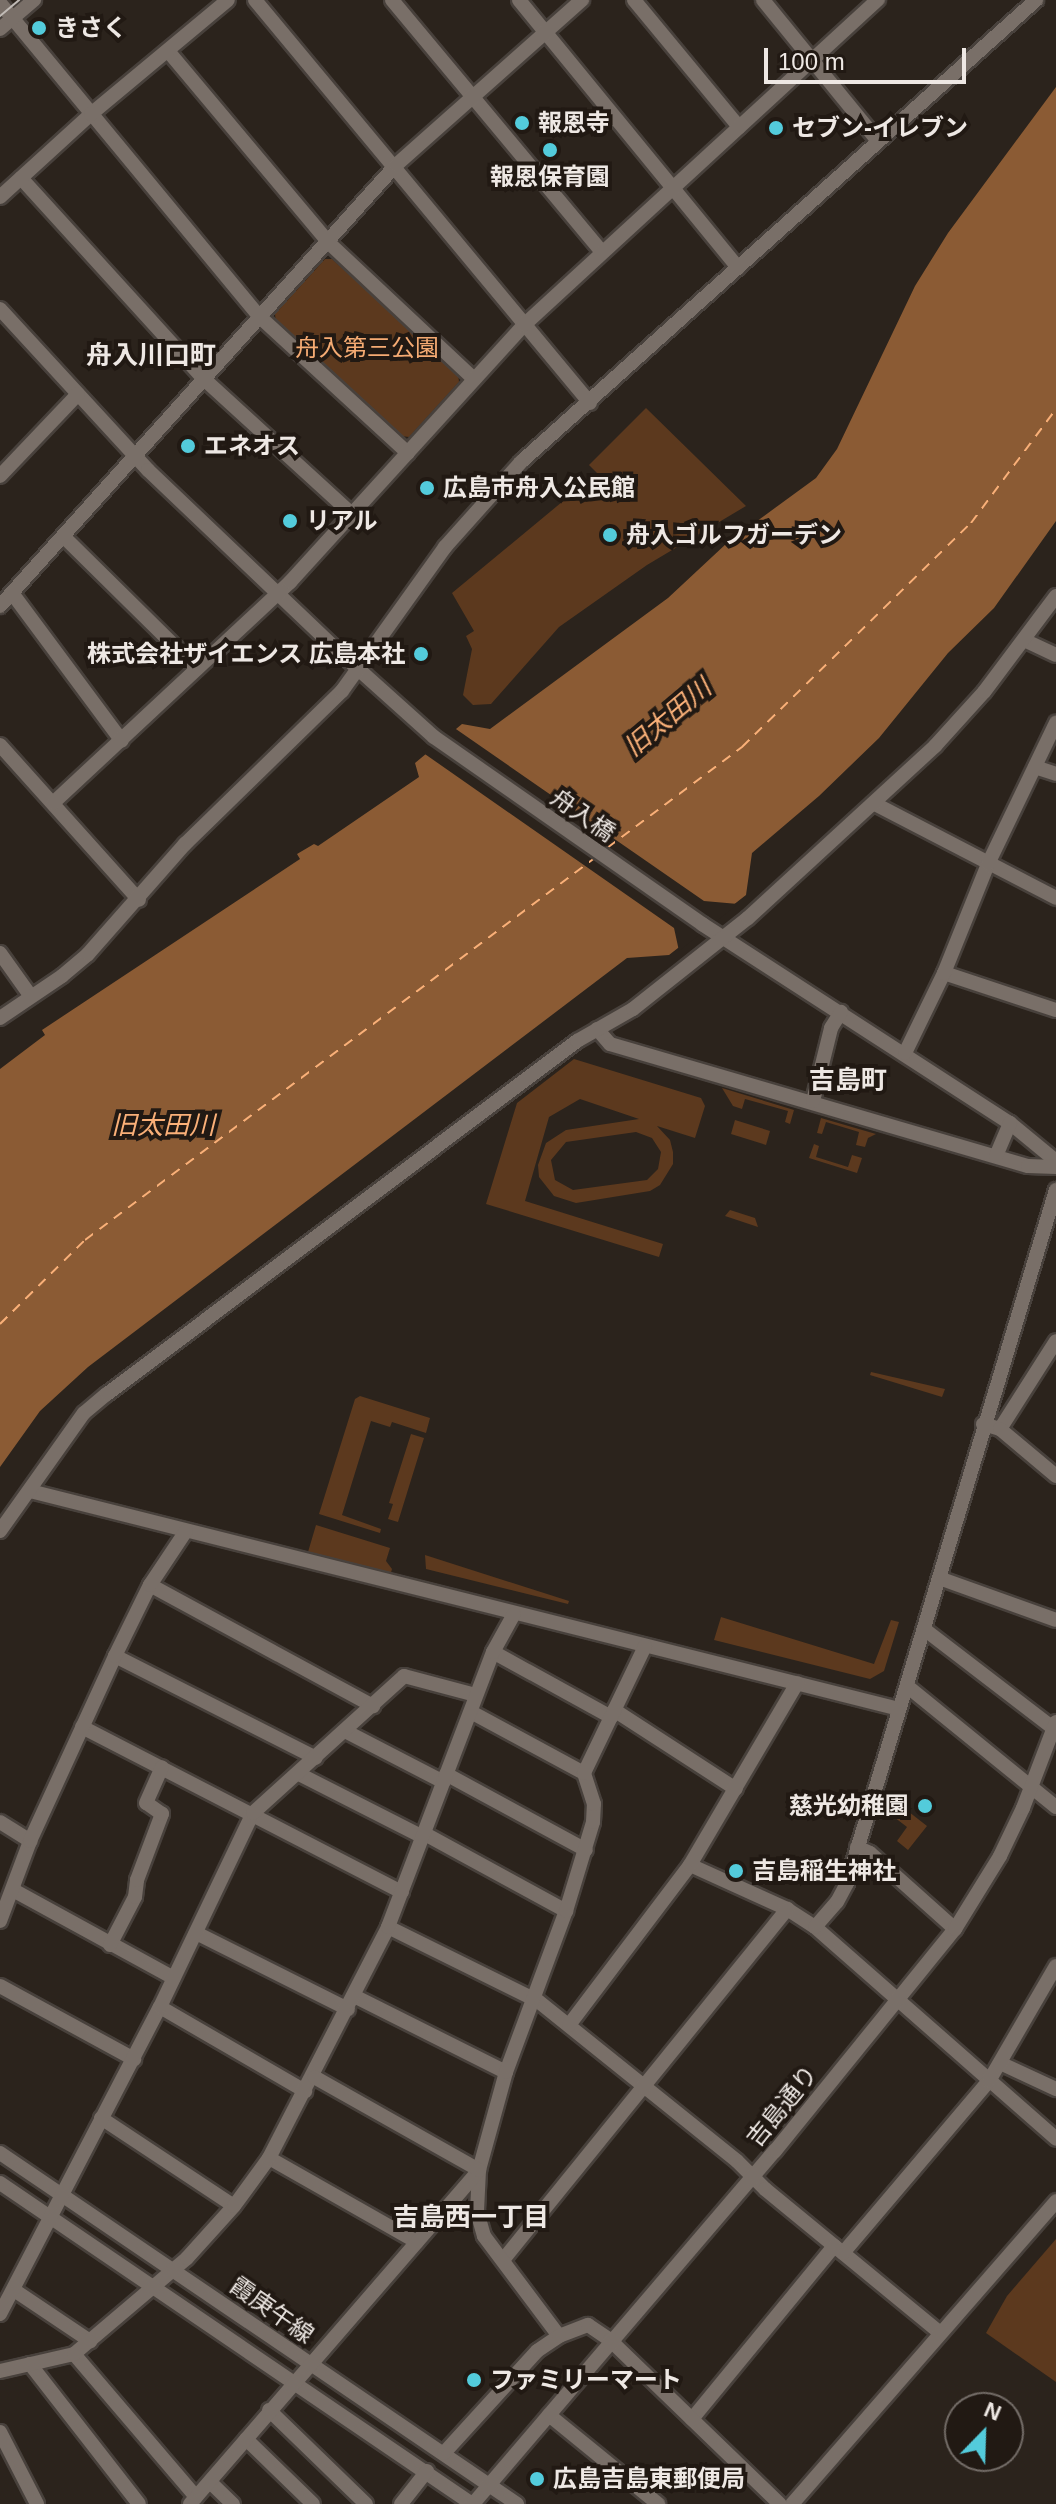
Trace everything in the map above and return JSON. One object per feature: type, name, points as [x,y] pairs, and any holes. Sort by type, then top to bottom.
[{"type":"street","points":[[0,29],[34,0]]},
{"type":"street","points":[[0,197],[91,114],[228,0]]},
{"type":"street","points":[[255,0],[396,165],[590,403]]},
{"type":"street","points":[[392,0],[602,252]]},
{"type":"street","points":[[519,0],[738,268]]},
{"type":"street","points":[[0,606],[396,165],[582,0]]},
{"type":"street","points":[[634,0],[739,127]]},
{"type":"street","points":[[763,0],[878,141]]},
{"type":"street","points":[[53,803],[278,593],[524,325],[878,0]]},
{"type":"street","points":[[0,1018],[79,961],[139,900],[185,844],[272,763],[342,691],[478,506],[521,462],[1036,0]]},
{"type":"street","points":[[0,3],[260,317],[408,453]]},
{"type":"street","points":[[168,51],[328,242],[474,379]]},
{"type":"street","points":[[21,178],[204,379],[352,514]]},
{"type":"street","name":"舟入橋","points":[[0,309],[134,455],[357,669],[434,737],[708,928],[1010,1123],[1056,1161]]},
{"type":"street","points":[[1,472],[78,394]]},
{"type":"street","points":[[63,536],[197,668]]},
{"type":"street","points":[[12,593],[122,741]]},
{"type":"street","points":[[0,1531],[84,1413],[577,1041],[633,1009],[724,937],[875,804],[974,703],[1056,596]]},
{"type":"street","points":[[1024,640],[1056,655]]},
{"type":"street","points":[[905,1053],[944,973],[988,864],[1056,723]]},
{"type":"street","points":[[0,745],[139,900]]},
{"type":"street","points":[[1035,767],[1056,774]]},
{"type":"street","points":[[875,804],[1056,898]]},
{"type":"street","points":[[0,953],[30,995]]},
{"type":"street","points":[[944,973],[1056,1010]]},
{"type":"street","points":[[813,1101],[831,1028],[841,1012]]},
{"type":"street","points":[[597,1029],[610,1044],[1028,1166],[1056,1167]]},
{"type":"street","points":[[996,1156],[1010,1123]]},
{"type":"street","points":[[815,1927],[837,1902],[857,1847],[1056,1190]]},
{"type":"street","points":[[1000,1429],[1051,1359],[1056,1341]]},
{"type":"street","points":[[983,1424],[1000,1429],[1056,1476]]},
{"type":"street","points":[[30,1491],[899,1709]]},
{"type":"street","points":[[0,1921],[30,1841],[115,1656],[150,1585],[186,1531]]},
{"type":"street","points":[[939,1578],[1056,1620]]},
{"type":"street","points":[[150,1585],[373,1706]]},
{"type":"street","points":[[0,2371],[74,2354],[174,2269],[234,2206],[269,2158],[314,2077],[388,1927],[493,1652],[514,1614]]},
{"type":"street","points":[[924,1629],[1055,1725]]},
{"type":"street","points":[[584,1773],[645,1646]]},
{"type":"street","points":[[493,1652],[613,1714],[736,1789]]},
{"type":"street","points":[[115,1656],[316,1758]]},
{"type":"street","points":[[0,2314],[134,2059],[253,1813],[404,1676],[476,1695]]},
{"type":"street","points":[[569,2025],[690,1865],[797,1683]]},
{"type":"street","points":[[907,1686],[1056,1807]]},
{"type":"street","points":[[471,1712],[584,1773],[594,1804],[586,1850],[506,2072],[479,2170],[477,2211],[484,2236],[559,2336]]},
{"type":"street","name":"吉島通り","points":[[472,2504],[754,2175],[955,1929],[1000,1856],[1032,1787],[1055,1725]]},
{"type":"street","points":[[82,1727],[402,1892]]},
{"type":"street","points":[[345,1731],[586,1850]]},
{"type":"street","points":[[110,1945],[135,1897],[137,1880],[162,1814],[146,1803],[162,1767]]},
{"type":"street","points":[[299,1774],[566,1911]]},
{"type":"street","points":[[0,1822],[30,1841]]},
{"type":"street","points":[[857,1847],[870,1853],[955,1929]]},
{"type":"street","points":[[690,1865],[787,1909],[815,1927],[895,2001],[1056,2139]]},
{"type":"street","points":[[13,1890],[174,1978]]},
{"type":"street","points":[[503,2260],[787,1909]]},
{"type":"street","points":[[388,1927],[538,2001],[641,2088],[754,2175],[765,2189],[940,2333]]},
{"type":"street","points":[[196,1933],[506,2072]]},
{"type":"street","points":[[692,2419],[838,2249],[989,2081],[1054,1976]]},
{"type":"street","points":[[0,1986],[134,2059]]},
{"type":"street","points":[[160,2007],[305,2091]]},
{"type":"street","points":[[1000,2063],[1056,2089]]},
{"type":"street","points":[[314,2077],[479,2170]]},
{"type":"street","points":[[101,2118],[234,2206]]},
{"type":"street","name":"霞庚午線","points":[[0,2153],[517,2504]]},
{"type":"street","points":[[269,2158],[417,2242]]},
{"type":"street","points":[[74,2354],[193,2500],[308,2363],[479,2170]]},
{"type":"street","points":[[0,2183],[294,2380],[472,2504]]},
{"type":"street","points":[[792,2504],[1056,2201]]},
{"type":"street","points":[[14,2290],[90,2341]]},
{"type":"street","points":[[444,2453],[537,2351],[559,2336],[588,2325],[610,2340],[780,2504]]},
{"type":"street","points":[[30,2364],[139,2504]]},
{"type":"street","points":[[269,2410],[366,2504]]},
{"type":"street","points":[[549,2415],[658,2504]]},
{"type":"street","points":[[0,2432],[37,2504]]},
{"type":"street","points":[[246,2439],[313,2504]]},
{"type":"street","points":[[401,2504],[427,2471]]},
{"type":"street","points":[[210,2482],[233,2504]]},
{"type":"green space","name":"舟入第三公園","points":[[325,259],[332,259],[458,373],[459,382],[409,437],[401,436],[276,323],[275,314]]},
{"type":"green space","name":"舟入ゴルフガーデン","points":[[646,408],[746,506],[647,565],[559,627],[491,704],[473,705],[463,695],[472,649],[466,636],[474,631],[452,593],[597,473],[589,465]]},
{"type":"green space","points":[[574,1059],[701,1098],[705,1106],[695,1138],[657,1126],[670,1140],[673,1152],[673,1164],[660,1185],[650,1191],[576,1203],[554,1196],[539,1177],[538,1165],[546,1143],[566,1130],[639,1119],[580,1099],[549,1117],[525,1201],[663,1244],[659,1257],[486,1204],[517,1103]],"holes":[[[636,1132],[652,1138],[661,1152],[658,1169],[647,1180],[573,1190],[555,1180],[551,1160],[566,1142]]]},
{"type":"green space","points":[[722,1088],[794,1110],[790,1124],[785,1122],[788,1111],[745,1099],[742,1109],[733,1106]]},
{"type":"green space","points":[[821,1118],[876,1134],[868,1138],[865,1147],[856,1145],[859,1132],[826,1122],[822,1134],[817,1133]]},
{"type":"green space","points":[[735,1120],[770,1131],[766,1145],[731,1134]]},
{"type":"green space","points":[[814,1144],[819,1146],[816,1157],[848,1167],[852,1155],[862,1158],[857,1173],[809,1158]]},
{"type":"green space","points":[[730,1210],[755,1218],[758,1227],[725,1216]]},
{"type":"green space","points":[[871,1372],[945,1389],[942,1397],[870,1375]]},
{"type":"green space","points":[[360,1396],[430,1418],[426,1433],[392,1422],[390,1427],[371,1421],[342,1515],[381,1529],[380,1533],[319,1514],[355,1399]]},
{"type":"green space","points":[[411,1434],[424,1438],[398,1522],[388,1519],[393,1504],[389,1503]]},
{"type":"green space","points":[[316,1525],[390,1548],[386,1561],[392,1569],[390,1576],[310,1556],[308,1552]]},
{"type":"green space","points":[[425,1555],[569,1601],[568,1604],[426,1569]]},
{"type":"green space","points":[[721,1617],[874,1664],[891,1620],[899,1622],[884,1671],[870,1679],[714,1640]]},
{"type":"green space","points":[[886,1794],[927,1826],[908,1850],[897,1841],[907,1827],[877,1804]]},
{"type":"green space","points":[[1056,2239],[1056,2382],[986,2333],[1007,2296]]},
{"type":"water","name":"旧太田川","points":[[1056,87],[1056,521],[994,608],[948,653],[879,738],[819,796],[752,853],[746,895],[669,955],[627,958],[88,1367],[40,1411],[0,1467],[0,1069],[45,1035],[42,1030],[300,859],[297,854],[314,844],[318,846],[419,777],[415,763],[462,724],[490,729],[668,598],[727,543],[816,478],[837,449],[915,286],[948,233]]},
{"type":"pier","points":[[453,727],[704,901],[738,904],[679,951],[674,928],[422,752]]},
{"type":"ferry route","points":[[607,848],[742,747],[971,523],[1056,409]]},
{"type":"ferry route","points":[[0,1324],[85,1240],[596,857]]},
{"type":"tram line","points":[[0,16],[19,0]]},
{"type":"place","name":"きさく","points":[[39,28]]},
{"type":"place","name":"報恩寺","points":[[522,123]]},
{"type":"place","name":"セブン-イレブン","points":[[776,128]]},
{"type":"place","name":"報恩保育園","points":[[550,150]]},
{"type":"place","name":"エネオス","points":[[188,446]]},
{"type":"place","name":"広島市舟入公民館","points":[[427,488]]},
{"type":"place","name":"リアル","points":[[290,521]]},
{"type":"place","name":"舟入ゴルフガーデン","points":[[610,535]]},
{"type":"place","name":"株式会社ザイエンス 広島本社","points":[[421,654]]},
{"type":"place","name":"慈光幼稚園","points":[[925,1806]]},
{"type":"place","name":"吉島稲生神社","points":[[736,1871]]},
{"type":"place","name":"ファミリーマート","points":[[474,2380]]},
{"type":"place","name":"広島吉島東郵便局","points":[[537,2479]]},
{"type":"district","name":"舟入川口町","points":[[151,356]]},
{"type":"district","name":"吉島町","points":[[848,1081]]},
{"type":"district","name":"吉島西一丁目","points":[[471,2218]]}]
